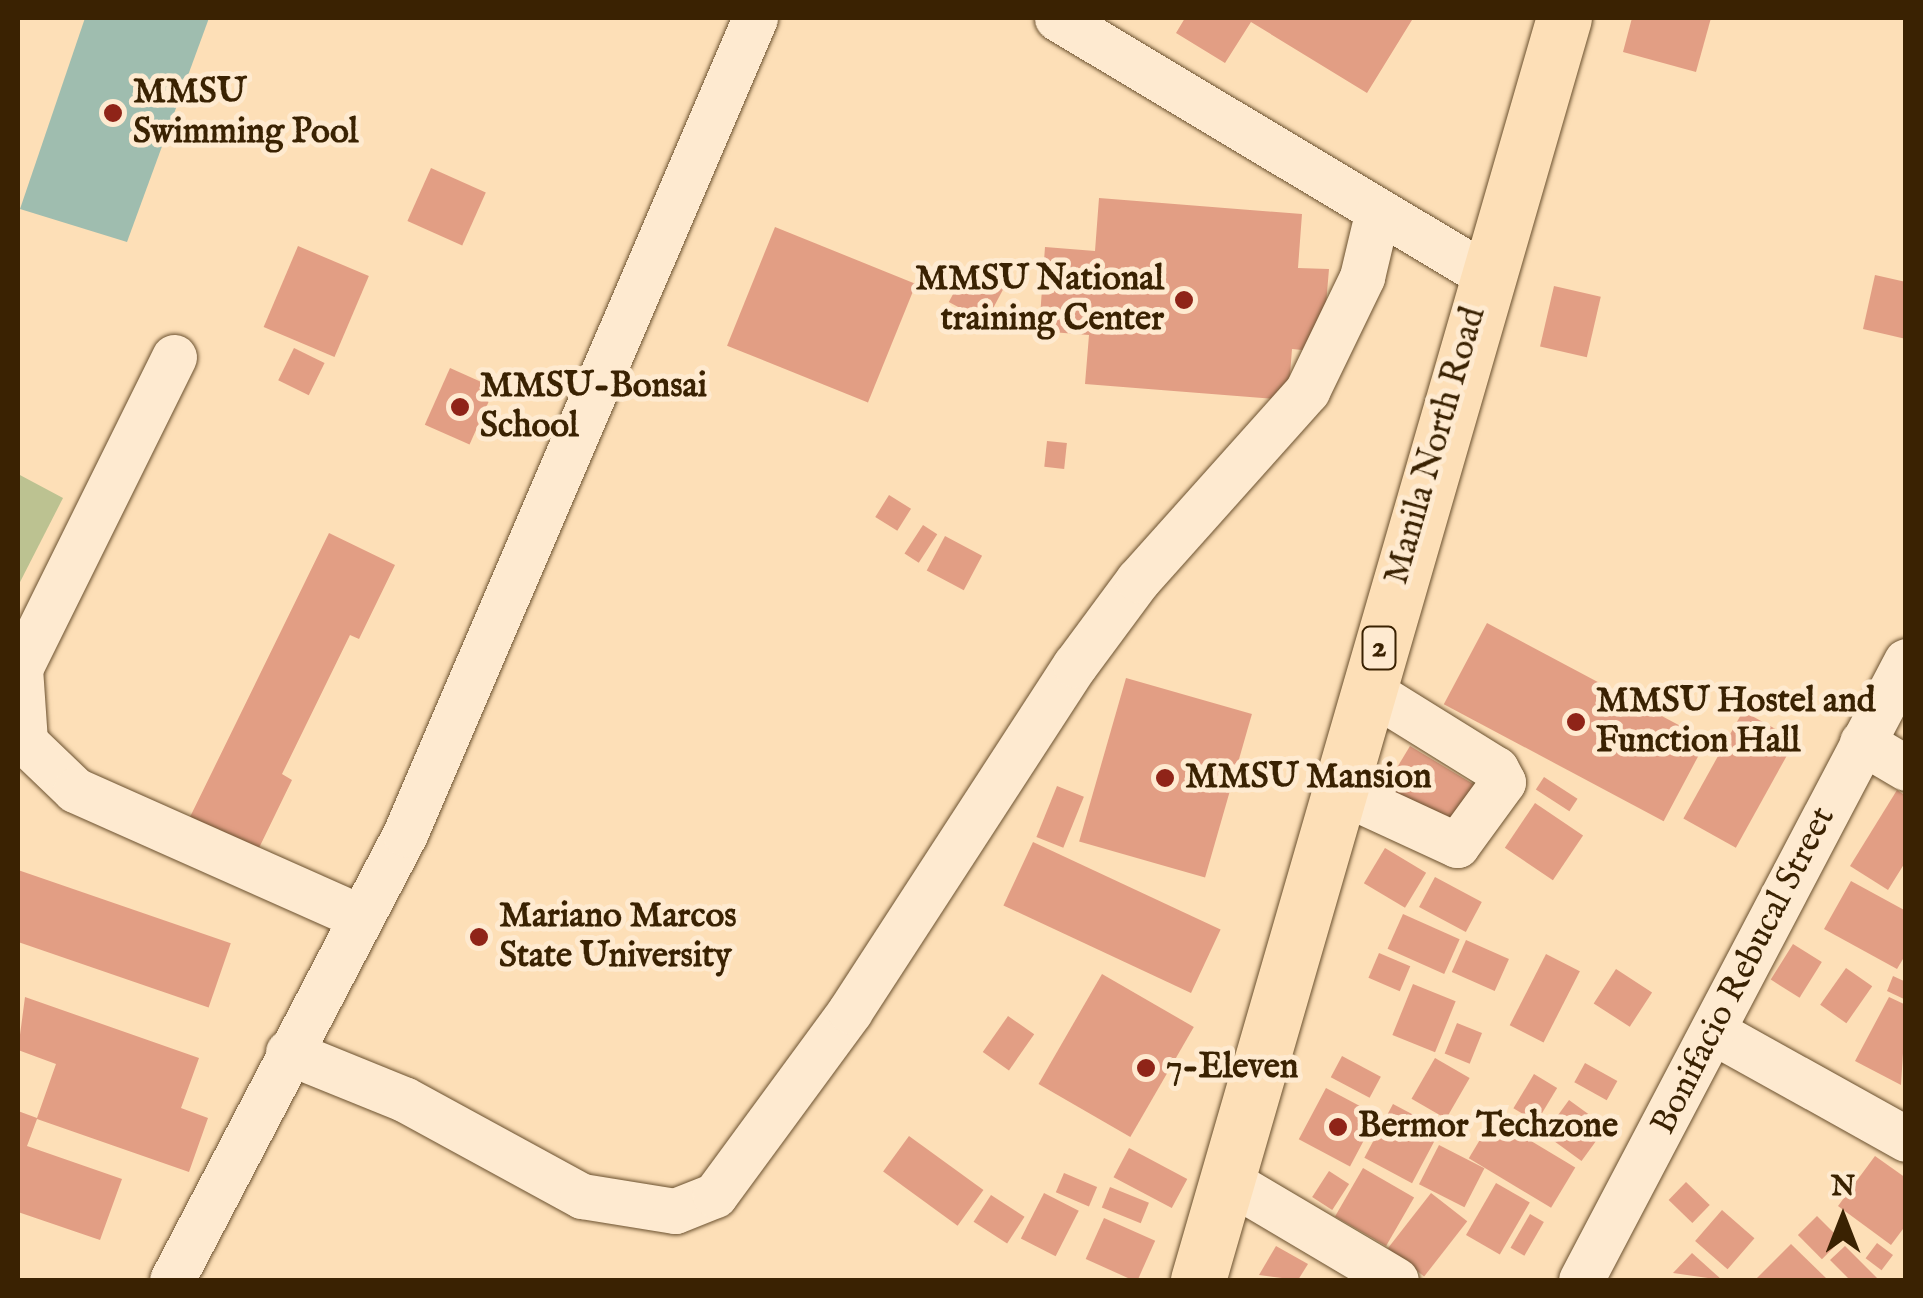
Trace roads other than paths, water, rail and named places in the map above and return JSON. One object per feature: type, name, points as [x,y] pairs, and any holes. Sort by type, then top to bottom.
[{"type":"highway","name":"Manila North Road","points":[[1198,1280],[1486,275],[1564,18]]},
{"type":"street","points":[[172,1280],[356,916],[405,834],[755,18]]},
{"type":"street","points":[[1057,18],[1377,214],[1486,275]]},
{"type":"street","points":[[288,1052],[404,1099],[582,1196],[675,1211],[714,1195],[850,1011],[1128,594],[1307,392],[1362,277],[1377,214]]},
{"type":"street","points":[[174,357],[20,668],[24,742],[75,790],[356,916]]},
{"type":"street","name":"Bonifacio Rebucal Street","points":[[1581,1280],[1906,661]]},
{"type":"street","points":[[1340,791],[1457,845],[1503,782],[1496,769],[1367,689]]},
{"type":"street","points":[[1862,742],[1906,768]]},
{"type":"street","points":[[1714,1032],[1906,1140]]},
{"type":"street","points":[[1227,1180],[1396,1280]]},
{"type":"place","name":"MMSU Swimming Pool","points":[[113,113]]},
{"type":"place","name":"MMSU National training Center","points":[[1184,300]]},
{"type":"place","name":"MMSU-Bonsai School","points":[[460,407]]},
{"type":"place","name":"MMSU Hostel and Function Hall","points":[[1576,722]]},
{"type":"place","name":"MMSU Mansion","points":[[1165,778]]},
{"type":"place","name":"Mariano Marcos State University","points":[[479,937]]},
{"type":"place","name":"7-Eleven","points":[[1146,1068]]},
{"type":"place","name":"Bermor Techzone","points":[[1338,1127]]}]
